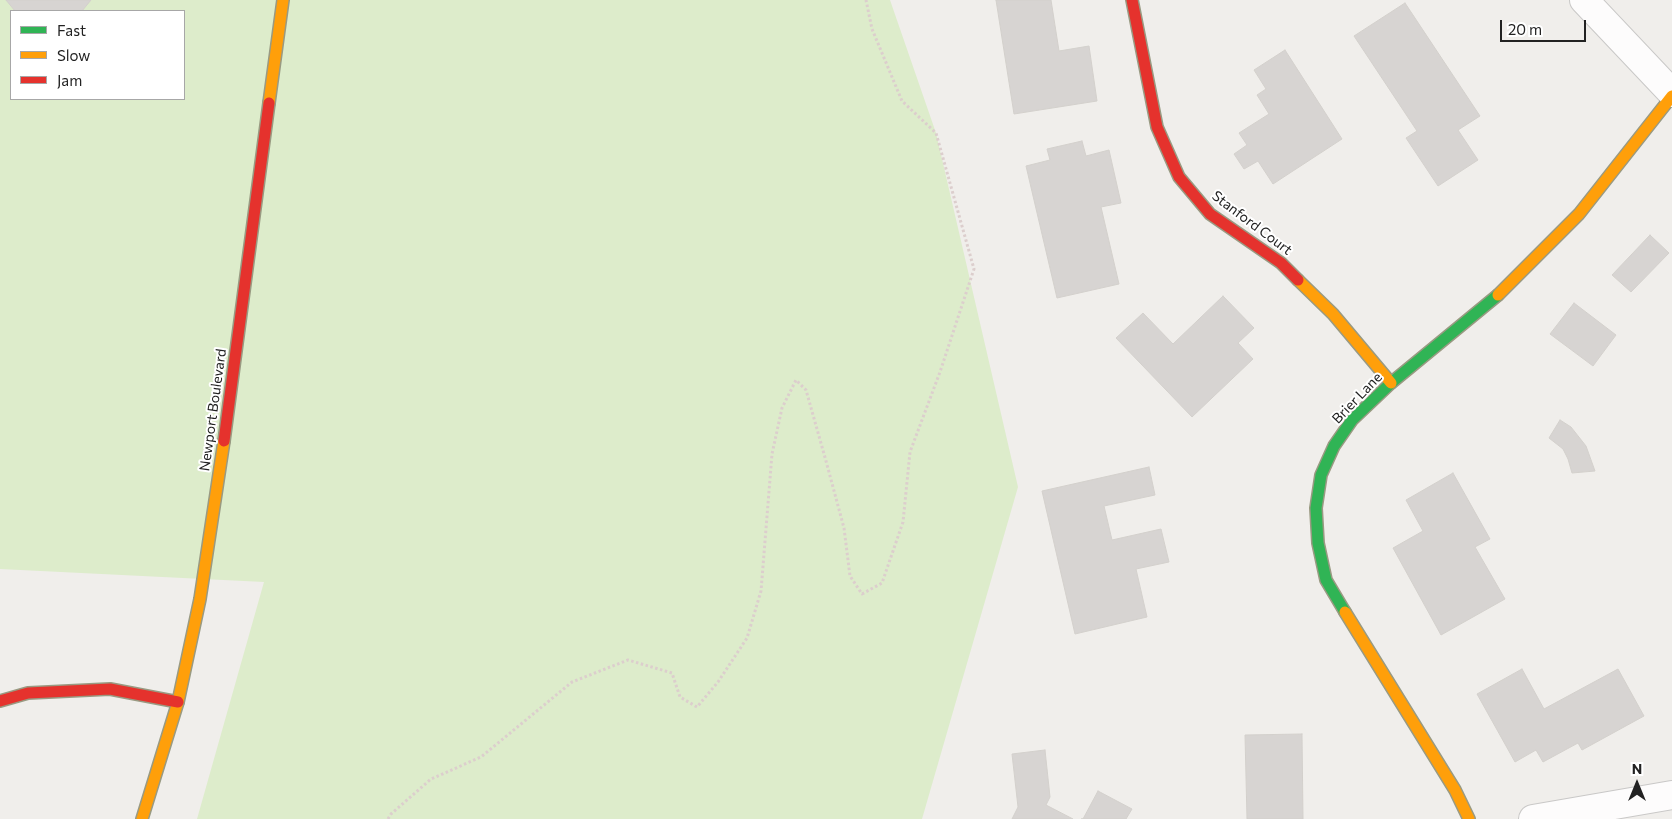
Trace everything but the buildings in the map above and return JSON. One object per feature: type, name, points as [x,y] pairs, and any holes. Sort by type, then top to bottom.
[{"type":"street","name":"Newport Boulevard","points":[[142,819],[178,702],[200,599],[221,462],[283,0]]},
{"type":"street","name":"Stanford Court","points":[[1132,0],[1157,127],[1179,177],[1210,214],[1281,263],[1333,314],[1391,383]]},
{"type":"street","points":[[1584,0],[1672,94]]},
{"type":"street","name":"Brier Lane","points":[[1469,819],[1455,790],[1326,580],[1318,543],[1316,508],[1321,475],[1334,446],[1352,420],[1391,383],[1514,282],[1579,214],[1672,94]]},
{"type":"street","points":[[0,701],[28,693],[110,689],[178,702]]},
{"type":"street","points":[[1533,819],[1672,795]]},
{"type":"path","points":[[388,819],[391,814],[431,779],[481,758],[572,682],[628,660],[672,673],[680,697],[697,707],[718,682],[747,638],[761,590],[772,454],[782,408],[796,380],[806,390],[826,461],[844,528],[850,576],[862,594],[882,583],[903,522],[910,452],[940,372],[974,270],[936,133],[902,101],[872,29],[866,0]]},
{"type":"green space","points":[[0,0],[890,0],[936,133],[1018,487],[922,819],[197,819],[264,582],[0,569]]},
{"type":"traffic: fast","points":[[1345,612],[1326,580],[1318,543],[1316,508],[1321,475],[1334,446],[1352,420],[1391,383],[1498,295]]},
{"type":"traffic: slow","points":[[269,103],[283,0]]},
{"type":"traffic: slow","points":[[1498,295],[1579,214],[1672,96]]},
{"type":"traffic: slow","points":[[1298,280],[1333,314],[1391,383]]},
{"type":"traffic: slow","points":[[142,819],[178,702],[200,599],[224,441]]},
{"type":"traffic: slow","points":[[1345,612],[1455,790],[1469,819]]},
{"type":"traffic: jam","points":[[1132,0],[1157,127],[1179,177],[1210,214],[1281,263],[1298,280]]},
{"type":"traffic: jam","points":[[224,441],[269,103]]},
{"type":"traffic: jam","points":[[0,701],[28,693],[110,689],[178,702]]}]
